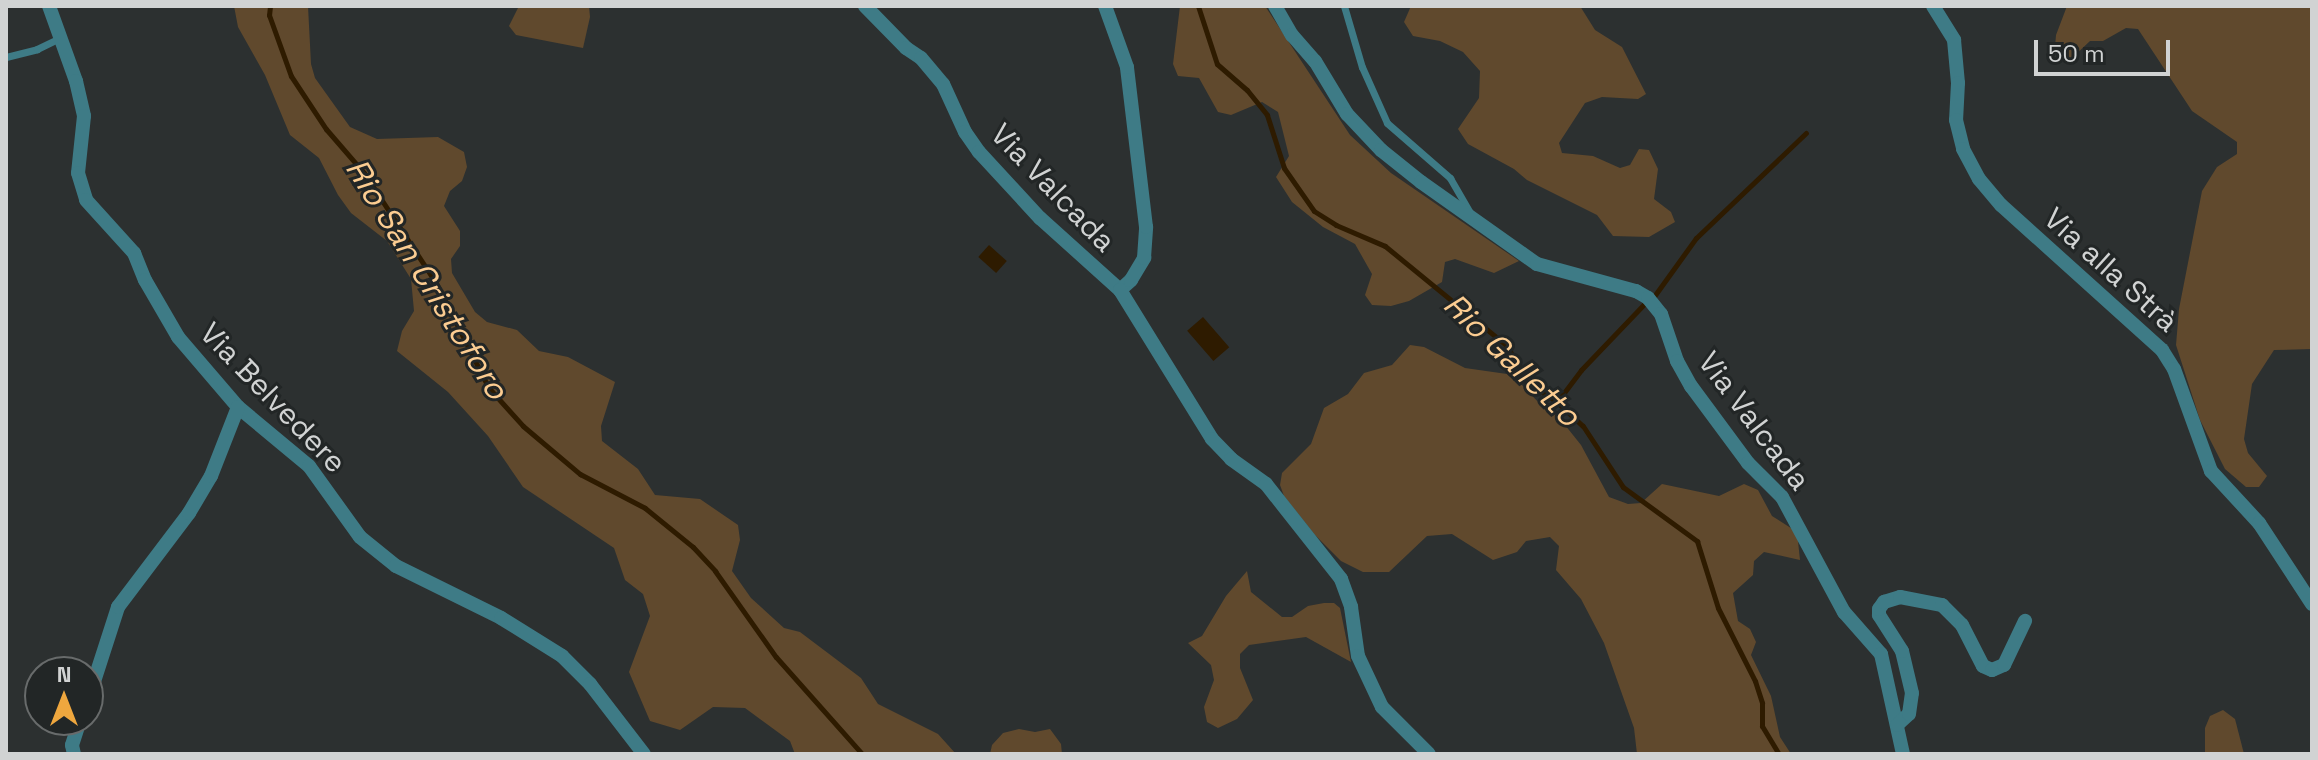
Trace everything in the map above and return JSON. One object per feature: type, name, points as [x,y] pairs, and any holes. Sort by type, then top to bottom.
[{"type":"street","name":"Via Belvedere","points":[[49,6],[76,81],[84,116],[78,173],[86,200],[134,253],[169,324],[238,407],[309,466],[360,537],[396,566],[501,618],[562,656],[590,684],[644,754]]},
{"type":"street","name":"Via Valcada","points":[[865,6],[906,48],[921,58],[943,84],[965,132],[979,152],[1040,218],[1120,290],[1212,439],[1231,459],[1266,484],[1341,579],[1351,607],[1358,656],[1382,707],[1429,754]]},
{"type":"street","name":"Via Valcada","points":[[1105,6],[1127,67],[1145,215],[1144,258],[1131,280],[1120,290]]},
{"type":"street","name":"Via Valcada","points":[[1275,6],[1292,35],[1315,61],[1347,114],[1381,150],[1510,248],[1553,271],[1636,291],[1648,298],[1661,314],[1677,361],[1691,386],[1748,463],[1782,497],[1844,612],[1881,654],[1903,754]]},
{"type":"street","name":"Via alla Strà","points":[[1933,6],[1954,40],[1958,83],[1956,120],[1963,149],[1979,179],[2001,205],[2162,350],[2174,369],[2211,471],[2259,523],[2312,604]]},
{"type":"street","points":[[102,656],[118,607],[189,513],[211,476],[238,407]]},
{"type":"street","points":[[1897,725],[1909,714],[1912,693],[1902,651],[1879,615],[1884,602],[1900,597],[1942,605],[1962,625],[1983,666],[1992,670],[2004,665],[2025,621]]},
{"type":"lane","points":[[1344,6],[1362,67],[1387,123],[1450,178],[1477,224]]},
{"type":"lane","points":[[6,57],[37,49],[60,38]]},
{"type":"shaded area","points":[[234,6],[308,6],[311,64],[315,78],[350,127],[377,139],[438,137],[464,152],[467,167],[462,181],[450,191],[444,206],[460,231],[460,246],[451,259],[452,273],[475,312],[487,322],[517,330],[539,351],[568,357],[615,382],[601,426],[602,441],[638,469],[655,495],[700,499],[738,525],[740,540],[732,571],[751,598],[784,628],[800,632],[861,678],[878,704],[938,734],[956,754],[795,754],[790,741],[745,708],[713,707],[680,730],[650,721],[629,672],[650,616],[643,594],[625,580],[614,548],[523,487],[488,436],[448,392],[397,351],[402,331],[414,311],[411,279],[387,241],[351,213],[319,158],[290,135],[265,75],[238,27]]},
{"type":"shaded area","points":[[519,6],[589,6],[590,17],[583,48],[516,35],[509,26]]},
{"type":"shaded area","points":[[1180,6],[1265,6],[1350,135],[1391,173],[1519,261],[1494,273],[1455,259],[1445,262],[1442,282],[1409,301],[1391,306],[1372,305],[1365,295],[1372,274],[1355,244],[1323,227],[1292,202],[1276,177],[1289,156],[1278,112],[1262,102],[1231,115],[1218,112],[1199,78],[1178,76],[1173,64]]},
{"type":"shaded area","points":[[1411,6],[1580,6],[1595,30],[1622,47],[1646,94],[1638,99],[1602,97],[1585,103],[1559,143],[1562,153],[1593,156],[1620,168],[1630,165],[1639,149],[1649,150],[1658,169],[1654,199],[1671,212],[1675,222],[1649,237],[1613,236],[1597,215],[1527,180],[1514,169],[1468,144],[1458,129],[1479,98],[1480,71],[1463,52],[1440,41],[1413,36],[1404,22]]},
{"type":"shaded area","points":[[2067,6],[2312,6],[2312,349],[2274,350],[2252,384],[2244,439],[2248,453],[2267,476],[2259,487],[2246,487],[2225,469],[2200,420],[2176,345],[2179,309],[2202,191],[2217,167],[2237,154],[2237,142],[2192,111],[2138,29],[2126,28],[2103,41],[2090,41],[2071,59],[2059,58],[2055,47],[2056,35]]},
{"type":"shaded area","points":[[989,245],[1007,261],[996,273],[978,257]]},
{"type":"shaded area","points":[[1203,317],[1229,347],[1213,361],[1187,331]]},
{"type":"shaded area","points":[[1410,345],[1424,347],[1465,368],[1507,374],[1520,383],[1540,404],[1553,410],[1581,445],[1609,497],[1628,504],[1641,503],[1662,484],[1719,496],[1744,484],[1758,490],[1772,516],[1797,532],[1800,560],[1764,552],[1754,561],[1753,575],[1733,593],[1738,621],[1750,629],[1756,642],[1751,655],[1771,696],[1780,737],[1791,754],[1637,754],[1634,728],[1604,643],[1581,599],[1556,570],[1559,546],[1550,537],[1526,541],[1517,552],[1493,560],[1452,534],[1427,536],[1389,572],[1363,572],[1341,561],[1315,535],[1284,496],[1280,485],[1282,473],[1311,444],[1324,408],[1348,394],[1364,373],[1392,365]]},
{"type":"shaded area","points":[[1247,571],[1251,592],[1282,617],[1292,617],[1308,606],[1324,603],[1334,603],[1340,608],[1351,662],[1306,637],[1249,645],[1240,654],[1240,668],[1253,700],[1237,719],[1218,728],[1207,722],[1204,707],[1214,680],[1211,665],[1188,643],[1202,636],[1226,596]]},
{"type":"shaded area","points":[[2223,710],[2235,719],[2244,754],[2205,754],[2205,728],[2210,716]]},
{"type":"shaded area","points":[[1019,729],[1035,732],[1050,729],[1061,744],[1062,754],[990,754],[992,745],[1003,733]]},
{"type":"waterway","name":"Rio San Cristoforo","points":[[270,6],[269,15],[291,76],[326,129],[364,173],[436,283],[488,387],[523,426],[580,474],[645,508],[693,547],[715,571],[776,657],[862,754]]},
{"type":"waterway","name":"Rio Galletto","points":[[1198,6],[1217,64],[1247,90],[1267,115],[1284,168],[1314,211],[1336,225],[1385,246],[1507,346],[1528,383],[1557,402],[1583,426],[1623,487],[1697,541],[1718,608],[1755,681],[1762,703],[1762,726],[1779,754]]},
{"type":"waterway","points":[[1655,295],[1696,238],[1806,133]]},
{"type":"waterway","points":[[1557,402],[1581,370],[1644,304]]}]
